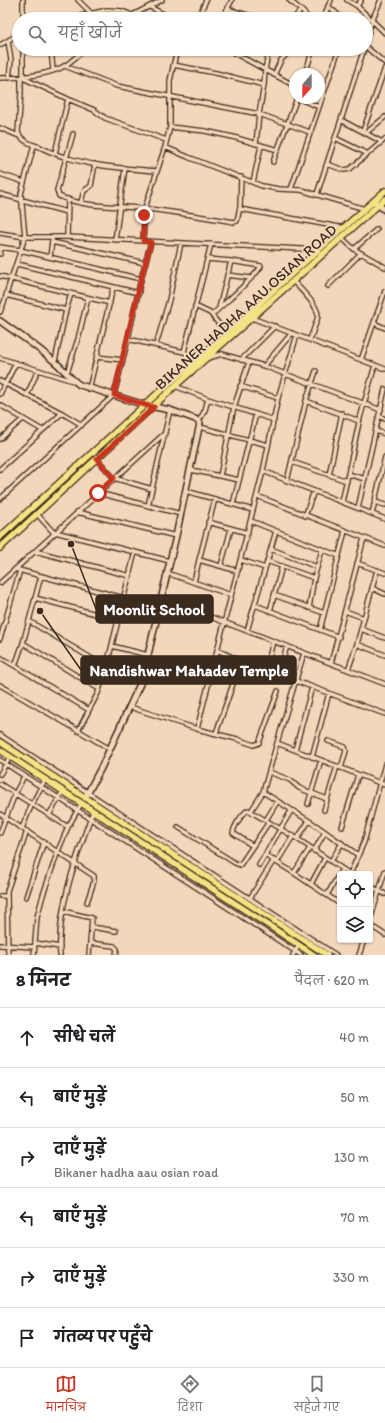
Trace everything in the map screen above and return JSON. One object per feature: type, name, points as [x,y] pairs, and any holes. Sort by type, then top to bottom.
[{"type":"main road","name":"BIKANER HADHA AAU OSIAN ROAD","points":[[0,548],[154,407],[227,334],[250,317],[288,277],[342,238],[376,203],[385,191]]},
{"type":"main road","name":"BIKANER HADHA AAU OSIAN ROAD","points":[[376,203],[385,199]]},
{"type":"main road","name":"BIKANER HADHA AAU OSIAN ROAD","points":[[0,537],[145,405],[202,359],[293,281],[344,228],[368,211]]},
{"type":"main road","points":[[0,742],[86,795],[327,955]]},
{"type":"main road","points":[[0,750],[314,955]]},
{"type":"street","points":[[23,0],[23,12]]},
{"type":"street","points":[[78,0],[90,12]]},
{"type":"street","points":[[139,12],[162,0]]},
{"type":"street","points":[[201,12],[206,0]]},
{"type":"street","points":[[226,12],[232,0]]},
{"type":"street","points":[[289,0],[301,10]]},
{"type":"street","points":[[326,12],[331,0]]},
{"type":"street","points":[[347,0],[363,12]]},
{"type":"street","points":[[357,6],[361,0]]},
{"type":"street","points":[[373,18],[381,0]]},
{"type":"street","points":[[328,6],[335,12]]},
{"type":"street","points":[[150,7],[160,12]]},
{"type":"street","points":[[97,12],[114,9],[123,12]]},
{"type":"street","points":[[227,9],[237,12]]},
{"type":"street","points":[[373,21],[385,33]]},
{"type":"street","points":[[0,45],[12,38]]},
{"type":"street","points":[[8,40],[11,60],[9,78]]},
{"type":"street","points":[[373,53],[385,63]]},
{"type":"street","points":[[19,136],[23,56]]},
{"type":"street","points":[[51,56],[53,70]]},
{"type":"street","points":[[0,78],[22,78],[53,70],[65,66],[77,56]]},
{"type":"street","points":[[143,241],[145,208],[170,127],[170,81],[175,56]]},
{"type":"street","points":[[240,56],[289,83]]},
{"type":"street","points":[[256,144],[268,56]]},
{"type":"street","points":[[274,76],[286,56]]},
{"type":"street","points":[[307,68],[311,56]]},
{"type":"street","points":[[325,90],[337,56]]},
{"type":"street","points":[[317,194],[362,56]]},
{"type":"street","points":[[173,65],[216,73],[264,85]]},
{"type":"street","points":[[65,66],[117,86],[259,114],[310,132]]},
{"type":"street","points":[[365,132],[385,68]]},
{"type":"street","points":[[22,78],[94,110],[105,118],[166,140]]},
{"type":"street","points":[[381,78],[385,83]]},
{"type":"street","points":[[55,153],[68,99]]},
{"type":"street","points":[[273,162],[295,104]]},
{"type":"street","points":[[312,104],[319,107]]},
{"type":"street","points":[[291,188],[320,104]]},
{"type":"street","points":[[365,132],[385,117]]},
{"type":"street","points":[[327,164],[347,170],[383,141],[341,120]]},
{"type":"street","points":[[170,127],[206,131],[278,150]]},
{"type":"street","points":[[0,128],[19,136],[34,145],[66,158],[95,164],[156,171]]},
{"type":"street","points":[[73,134],[57,190],[60,196],[68,199],[94,205],[119,208],[145,208],[234,222],[237,221],[240,209],[241,177]]},
{"type":"street","points":[[335,138],[368,154]]},
{"type":"street","points":[[0,312],[25,237],[21,194],[34,145]]},
{"type":"street","points":[[253,182],[261,146]]},
{"type":"street","points":[[165,147],[262,186],[273,188],[291,188],[317,194],[368,211]]},
{"type":"street","points":[[81,202],[84,191],[91,186],[95,164]]},
{"type":"street","points":[[115,240],[125,168]]},
{"type":"street","points":[[0,174],[24,182]]},
{"type":"street","points":[[0,194],[67,212]]},
{"type":"street","points":[[67,238],[68,199]]},
{"type":"street","points":[[376,203],[385,210]]},
{"type":"street","points":[[240,209],[344,228]]},
{"type":"street","points":[[354,249],[377,229]]},
{"type":"street","points":[[0,234],[52,240],[145,263]]},
{"type":"street","points":[[52,240],[67,238],[143,241],[322,251]]},
{"type":"street","points":[[342,238],[354,249],[385,267]]},
{"type":"street","points":[[50,256],[52,240]]},
{"type":"street","points":[[0,499],[114,395],[151,242]]},
{"type":"street","points":[[156,345],[181,243]]},
{"type":"street","points":[[184,352],[211,244]]},
{"type":"street","points":[[0,254],[1,247],[20,250],[141,279]]},
{"type":"street","points":[[328,286],[361,253]]},
{"type":"street","points":[[207,259],[261,266],[260,269],[212,315]]},
{"type":"street","points":[[219,308],[231,261]]},
{"type":"street","points":[[16,264],[139,293]]},
{"type":"street","points":[[227,275],[251,278]]},
{"type":"street","points":[[0,276],[10,280],[110,303]]},
{"type":"street","points":[[293,281],[318,311],[318,316],[310,340]]},
{"type":"street","points":[[89,389],[113,288]]},
{"type":"street","points":[[361,360],[385,291]]},
{"type":"street","points":[[55,361],[71,294]]},
{"type":"street","points":[[6,295],[66,310]]},
{"type":"street","points":[[67,373],[78,339],[88,298]]},
{"type":"street","points":[[195,306],[212,315],[227,334]]},
{"type":"street","points":[[250,317],[385,369]]},
{"type":"street","points":[[0,321],[55,361],[74,382]]},
{"type":"street","points":[[374,323],[385,328]]},
{"type":"street","points":[[241,360],[275,326]]},
{"type":"street","points":[[264,366],[292,333]]},
{"type":"street","points":[[197,729],[251,521],[278,398],[297,335]]},
{"type":"street","points":[[128,339],[184,352],[202,359],[222,354],[264,366],[381,410]]},
{"type":"street","points":[[97,357],[123,360]]},
{"type":"street","points":[[0,358],[74,382],[89,389],[145,405],[170,410],[199,421]]},
{"type":"street","points":[[220,476],[234,407],[249,362]]},
{"type":"street","points":[[0,394],[16,363]]},
{"type":"street","points":[[342,502],[359,421],[375,365]]},
{"type":"street","points":[[27,395],[38,370]]},
{"type":"street","points":[[287,481],[306,401],[316,371]]},
{"type":"street","points":[[0,381],[82,425]]},
{"type":"street","points":[[175,386],[208,399],[274,420]]},
{"type":"street","points":[[240,386],[278,398]]},
{"type":"street","points":[[358,508],[385,389]]},
{"type":"street","points":[[0,735],[86,795],[130,708],[140,684],[162,599],[191,470],[200,427],[199,421],[205,410],[208,399]]},
{"type":"street","points":[[306,401],[342,413],[359,421]]},
{"type":"street","points":[[0,405],[22,420],[42,430]]},
{"type":"street","points":[[148,506],[170,410]]},
{"type":"street","points":[[0,469],[62,413]]},
{"type":"street","points":[[329,475],[342,413]]},
{"type":"street","points":[[233,504],[256,414]]},
{"type":"street","points":[[379,416],[385,419]]},
{"type":"street","points":[[0,439],[22,420]]},
{"type":"street","points":[[200,427],[268,445]]},
{"type":"street","points":[[376,430],[385,434]]},
{"type":"street","points":[[0,583],[165,433]]},
{"type":"street","points":[[372,514],[385,457]]},
{"type":"street","points":[[97,459],[114,478],[152,489]]},
{"type":"street","points":[[292,462],[347,481]]},
{"type":"street","points":[[191,470],[239,480]]},
{"type":"street","points":[[263,471],[385,519]]},
{"type":"street","points":[[348,474],[365,479]]},
{"type":"street","points":[[380,480],[385,482]]},
{"type":"street","points":[[186,491],[253,510]]},
{"type":"street","points":[[305,516],[314,491]]},
{"type":"street","points":[[98,493],[181,514]]},
{"type":"street","points":[[257,496],[385,546]]},
{"type":"street","points":[[194,582],[214,499]]},
{"type":"street","points":[[375,502],[385,505]]},
{"type":"street","points":[[77,512],[176,536]]},
{"type":"street","points":[[38,514],[55,532],[170,561]]},
{"type":"street","points":[[251,521],[339,556]]},
{"type":"street","points":[[208,522],[248,533]]},
{"type":"street","points":[[221,566],[231,528]]},
{"type":"street","points":[[247,631],[276,531]]},
{"type":"street","points":[[320,630],[345,531]]},
{"type":"street","points":[[331,663],[364,538]]},
{"type":"street","points":[[271,549],[317,566]]},
{"type":"street","points":[[309,608],[314,578],[322,550]]},
{"type":"street","points":[[35,551],[130,576]]},
{"type":"street","points":[[78,731],[99,689],[106,668],[135,552]]},
{"type":"street","points":[[199,560],[238,571]]},
{"type":"street","points":[[241,560],[265,568]]},
{"type":"street","points":[[267,561],[314,578]]},
{"type":"street","points":[[357,563],[385,573]]},
{"type":"street","points":[[270,611],[282,566]]},
{"type":"street","points":[[15,569],[124,598]]},
{"type":"street","points":[[0,639],[1,631],[20,570]]},
{"type":"street","points":[[348,670],[357,644],[377,570]]},
{"type":"street","points":[[167,573],[231,595]]},
{"type":"street","points":[[16,666],[41,576]]},
{"type":"street","points":[[372,588],[385,594]]},
{"type":"street","points":[[274,595],[324,614]]},
{"type":"street","points":[[35,598],[119,620]]},
{"type":"street","points":[[162,599],[385,684]]},
{"type":"street","points":[[255,605],[339,637]]},
{"type":"street","points":[[345,612],[364,618]]},
{"type":"street","points":[[29,622],[106,668]]},
{"type":"street","points":[[361,629],[385,638]]},
{"type":"street","points":[[266,670],[273,641]]},
{"type":"street","points":[[23,643],[99,689]]},
{"type":"street","points":[[357,644],[385,656]]},
{"type":"street","points":[[112,646],[148,656]]},
{"type":"street","points":[[277,679],[287,646]]},
{"type":"street","points":[[216,733],[241,661],[217,650]]},
{"type":"street","points":[[251,811],[263,792],[304,653]]},
{"type":"street","points":[[0,657],[89,710]]},
{"type":"street","points":[[296,681],[385,714]]},
{"type":"street","points":[[0,685],[110,749]]},
{"type":"street","points":[[295,750],[312,687]]},
{"type":"street","points":[[130,708],[254,745],[260,742],[278,691]]},
{"type":"street","points":[[312,757],[329,693]]},
{"type":"street","points":[[328,741],[345,747],[346,752],[341,768]]},
{"type":"street","points":[[277,744],[385,785]]},
{"type":"street","points":[[0,774],[10,757]]},
{"type":"street","points":[[0,760],[294,953],[301,955]]},
{"type":"street","points":[[308,804],[321,760]]},
{"type":"street","points":[[351,871],[364,842],[385,764]]},
{"type":"street","points":[[324,810],[337,766]]},
{"type":"street","points":[[269,772],[290,780],[299,788],[327,799]]},
{"type":"street","points":[[342,827],[358,775]]},
{"type":"street","points":[[0,833],[5,817],[24,776]]},
{"type":"street","points":[[22,828],[32,804],[45,780]]},
{"type":"street","points":[[0,784],[68,827]]},
{"type":"street","points":[[49,815],[63,792]]},
{"type":"street","points":[[263,792],[326,832],[358,856]]},
{"type":"street","points":[[178,827],[238,865],[242,863],[253,846],[277,802]]},
{"type":"street","points":[[34,955],[37,917],[43,895],[68,827],[81,804]]},
{"type":"street","points":[[253,846],[235,835],[233,831],[245,812],[248,810],[293,836],[345,871]]},
{"type":"street","points":[[60,955],[63,912],[76,863],[93,811]]},
{"type":"street","points":[[259,865],[291,811]]},
{"type":"street","points":[[0,814],[94,876],[94,881],[87,902]]},
{"type":"street","points":[[297,839],[309,821]]},
{"type":"street","points":[[8,955],[7,896],[13,872],[27,831]]},
{"type":"street","points":[[314,850],[326,832]]},
{"type":"street","points":[[250,898],[293,836]]},
{"type":"street","points":[[26,897],[44,842]]},
{"type":"street","points":[[331,862],[342,843]]},
{"type":"street","points":[[164,846],[250,898],[336,955]]},
{"type":"street","points":[[294,872],[310,848]]},
{"type":"street","points":[[265,855],[294,872],[337,902]]},
{"type":"street","points":[[311,884],[325,858]]},
{"type":"street","points":[[327,895],[342,869]]},
{"type":"street","points":[[373,911],[385,872]]},
{"type":"street","points":[[373,888],[385,894]]},
{"type":"street","points":[[0,896],[7,896]]},
{"type":"street","points":[[63,912],[90,917],[92,920],[89,955]]},
{"type":"street","points":[[373,927],[385,935]]},
{"type":"street","points":[[92,928],[116,931]]},
{"type":"street","points":[[90,943],[114,946],[117,950],[116,955]]},
{"type":"street","points":[[359,955],[363,943]]},
{"type":"street","points":[[0,945],[60,947]]},
{"type":"street","points":[[294,953],[299,945]]},
{"type":"place","name":"Moonlit School","points":[[71,544]]},
{"type":"place","name":"Nandishwar Mahadev Temple","points":[[40,611]]},
{"type":"route","points":[[98,493],[114,478],[97,459],[154,407],[114,395],[151,242],[143,241],[144,215]]}]
